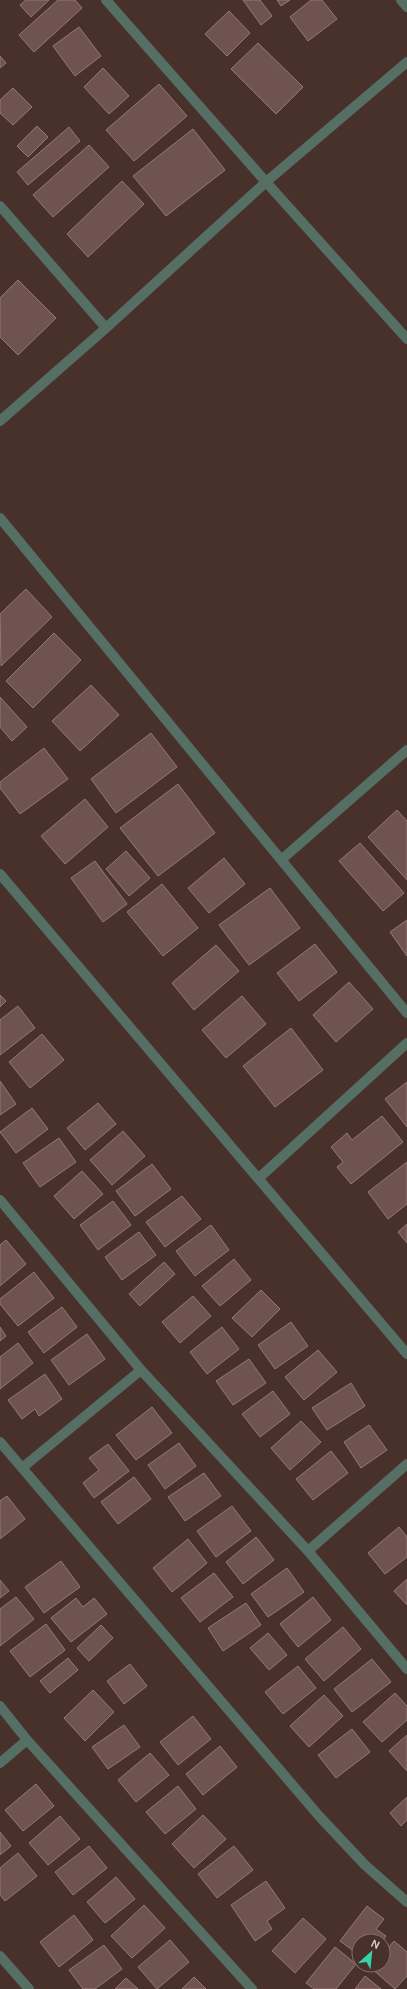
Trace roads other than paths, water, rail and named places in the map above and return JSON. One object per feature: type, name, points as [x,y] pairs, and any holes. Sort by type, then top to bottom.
[{"type":"street","points":[[106,0],[407,340]]},
{"type":"street","points":[[401,0],[407,7]]},
{"type":"street","points":[[0,421],[106,328],[266,182],[407,62]]},
{"type":"street","points":[[0,206],[106,328]]},
{"type":"street","points":[[0,518],[407,1013]]},
{"type":"street","points":[[281,860],[407,750]]},
{"type":"street","points":[[0,874],[407,1354]]},
{"type":"street","points":[[259,1178],[407,1042]]},
{"type":"street","points":[[0,1200],[141,1370],[308,1551],[407,1669]]},
{"type":"street","points":[[22,1468],[141,1370]]},
{"type":"street","points":[[0,1442],[319,1816],[365,1865],[407,1902]]},
{"type":"street","points":[[308,1551],[407,1464]]},
{"type":"street","points":[[0,1706],[27,1740],[252,1989]]},
{"type":"street","points":[[0,1763],[27,1740]]},
{"type":"street","points":[[0,1956],[30,1989]]}]
